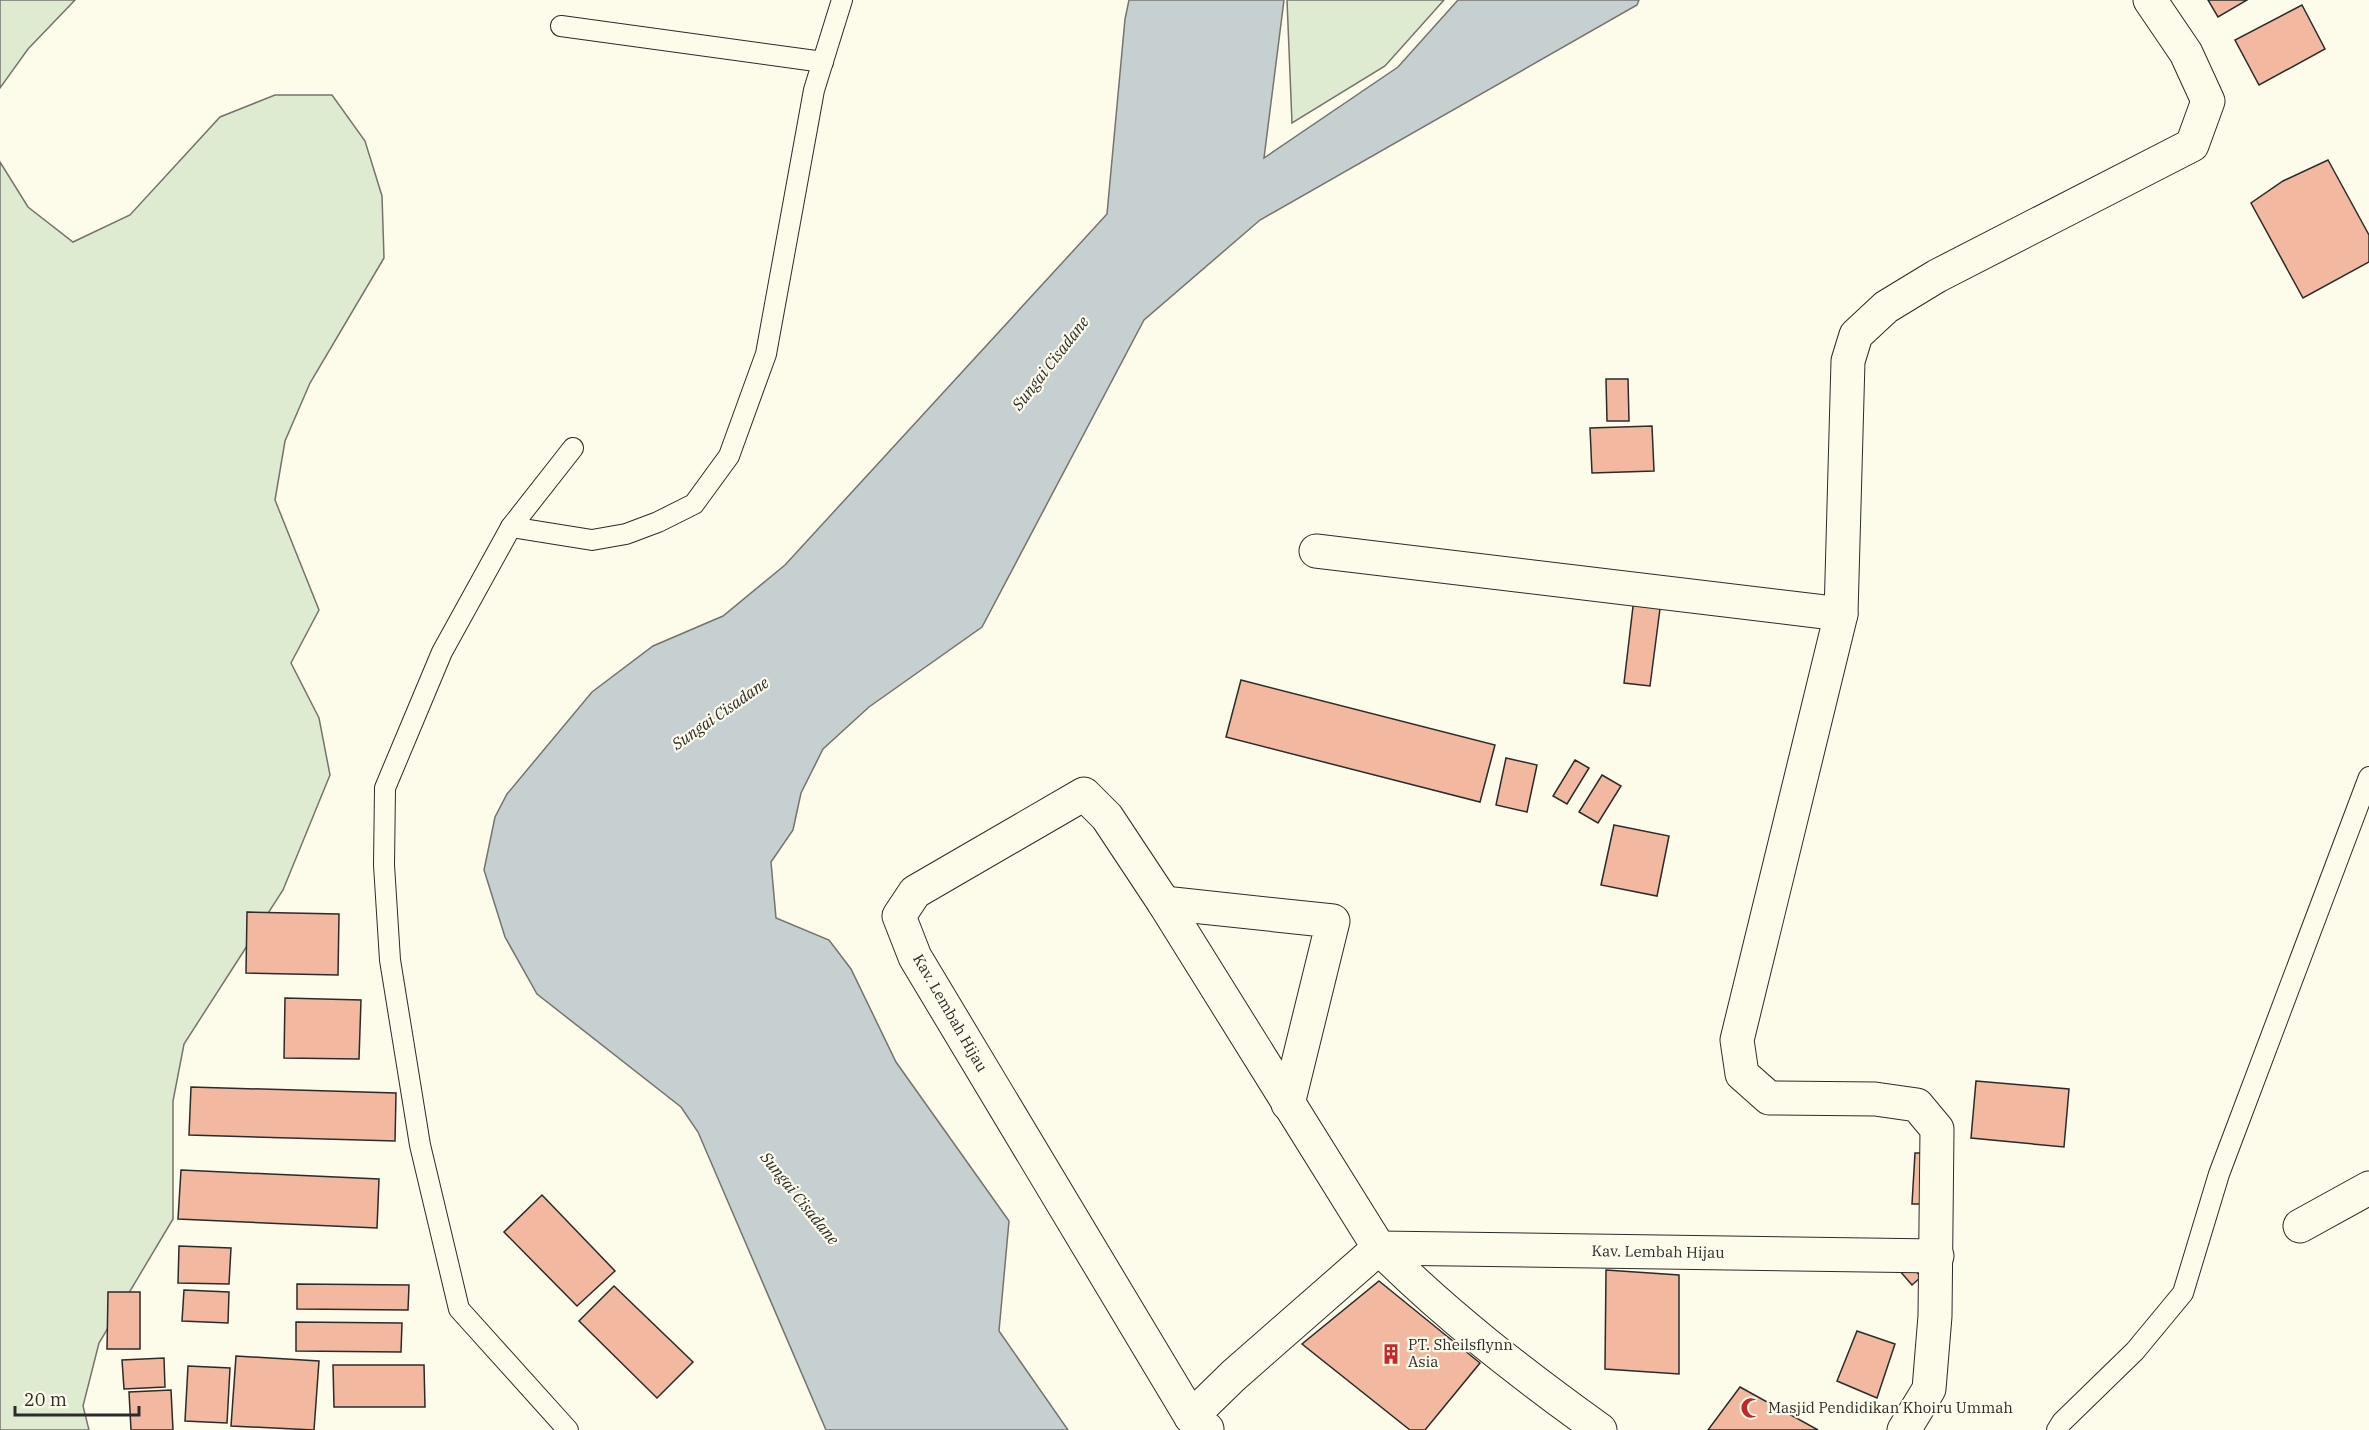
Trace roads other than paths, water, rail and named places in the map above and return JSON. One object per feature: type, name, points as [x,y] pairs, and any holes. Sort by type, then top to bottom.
[{"type":"street","points":[[1916,1427],[1929,1389],[1935,1316],[1937,1129],[1917,1105],[1875,1099],[1769,1098],[1742,1074],[1737,1040],[1841,614],[1848,361],[1856,335],[1886,307],[1937,276],[2192,145],[2208,101],[2186,53],[2150,0]]},
{"type":"street","points":[[1316,551],[1841,614]]},
{"type":"street","name":"Kav. Lembah Hijau","points":[[1600,1430],[1522,1374],[1416,1285],[1379,1248],[1164,903],[1107,817],[1084,794],[915,892],[899,916],[915,957],[1199,1424],[1233,1376],[1379,1248],[1937,1256]]},
{"type":"street","points":[[1164,903],[1333,921],[1288,1104]]},
{"type":"street","points":[[2300,1226],[2369,1188]]},
{"type":"lane","points":[[511,527],[592,540],[626,534],[658,522],[694,504],[729,456],[766,354],[814,90],[842,0]]},
{"type":"lane","points":[[561,26],[823,62]]},
{"type":"lane","points":[[568,1430],[459,1309],[420,1145],[390,960],[384,865],[385,788],[442,652],[511,527],[573,448]]},
{"type":"lane","points":[[2057,1430],[2062,1422],[2135,1351],[2184,1293],[2219,1174],[2369,777]]},
{"type":"water","name":"Sungai Cisadane","points":[[1129,0],[1284,0],[1264,158],[1398,67],[1458,0],[1639,0],[1637,5],[1260,220],[1144,320],[982,627],[869,707],[823,749],[801,793],[793,830],[771,862],[776,918],[829,940],[851,969],[896,1062],[1009,1221],[999,1331],[1068,1430],[826,1430],[698,1132],[681,1107],[537,994],[505,937],[484,870],[495,817],[507,794],[592,692],[653,646],[723,616],[785,565],[1107,214],[1125,19]]},
{"type":"place","name":"PT. Sheilsflynn Asia","points":[[1391,1354]]},
{"type":"place","name":"Masjid Pendidikan Khoiru Ummah","points":[[1751,1408]]}]
